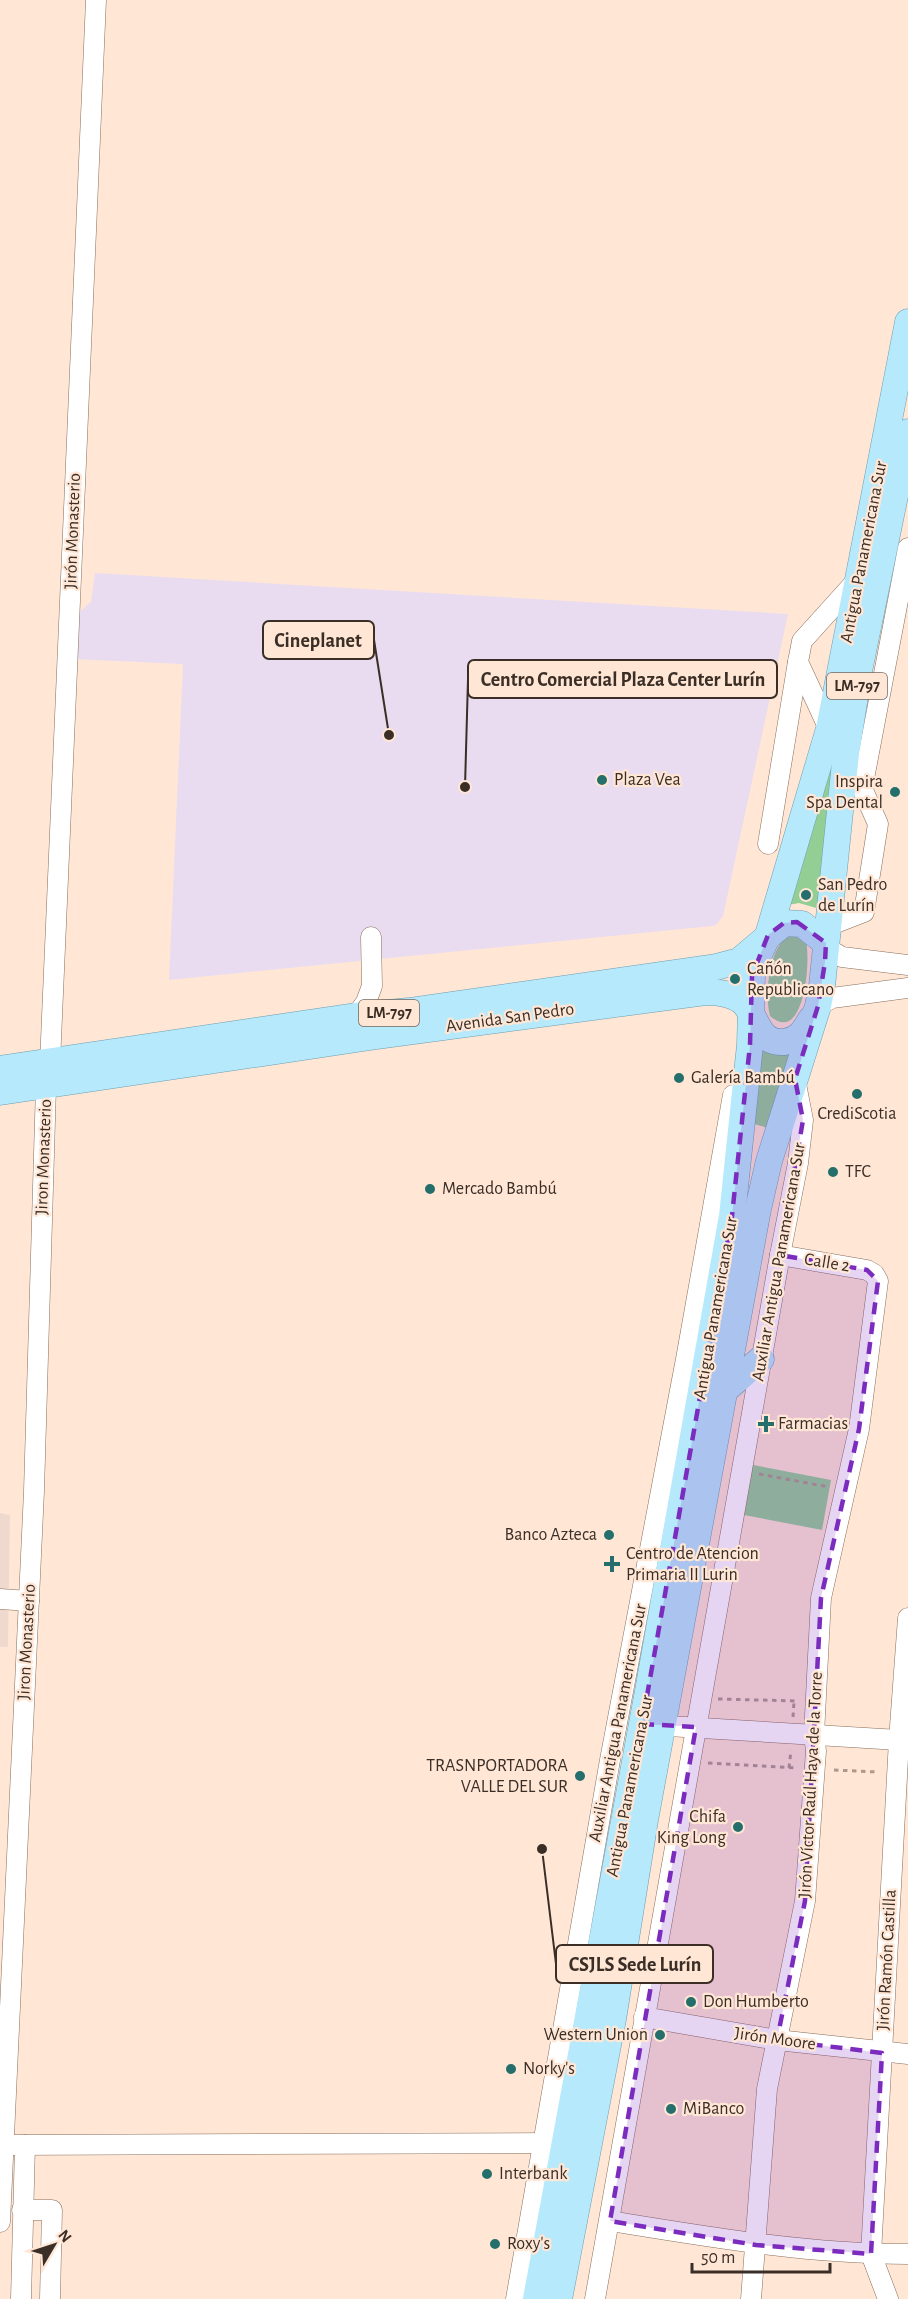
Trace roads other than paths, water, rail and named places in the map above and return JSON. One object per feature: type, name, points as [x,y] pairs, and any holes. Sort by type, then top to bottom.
[{"type":"main road","name":"Antigua Panamericana Sur","points":[[559,2299],[590,2143],[732,1216],[750,1045],[750,1011],[755,963],[768,935],[829,729],[858,579],[902,395],[908,322]]},
{"type":"main road","name":"Antigua Panamericana Sur","points":[[536,2299],[554,2142],[653,1725],[724,1391],[769,1161],[818,1006],[824,970],[846,753],[859,671],[908,432]]},
{"type":"main road","name":"Avenida San Pedro","points":[[0,1092],[48,1074],[356,1016],[409,1011],[716,968],[739,961],[784,923],[797,922],[827,934]]},
{"type":"main road","name":"Avenida San Pedro","points":[[0,1069],[48,1074],[715,992],[742,1001],[760,1031],[767,1038],[782,1042],[797,1038],[803,1033],[818,1006]]},
{"type":"main road","points":[[724,1391],[761,1359]]},
{"type":"street","name":"Jirón Monasterio","points":[[48,1074],[96,0]]},
{"type":"street","points":[[862,789],[908,548]]},
{"type":"street","points":[[768,844],[802,641],[858,579]]},
{"type":"street","points":[[798,662],[829,729]]},
{"type":"street","points":[[827,934],[864,912],[878,824],[846,753]]},
{"type":"street","name":"Avenida San Pedro","points":[[827,934],[832,951],[842,957],[908,965]]},
{"type":"street","points":[[356,1016],[366,1002],[372,986],[371,937]]},
{"type":"street","points":[[372,986],[386,1000],[409,1011]]},
{"type":"street","points":[[818,1006],[832,998],[908,988]]},
{"type":"street","name":"Auxiliar Antigua Panamericana Sur","points":[[516,2299],[554,2142],[608,1772],[691,1336],[737,1069],[750,1045]]},
{"type":"street","name":"Jiron Monasterio","points":[[0,2222],[29,1601],[48,1074]]},
{"type":"street","name":"Auxiliar Antigua Panamericana Sur","points":[[696,1727],[798,1163],[803,1120],[795,1079]]},
{"type":"street","name":"Calle 2","points":[[780,1255],[867,1269],[874,1274]]},
{"type":"street","name":"Jirón Víctor Raúl Haya de la Torre","points":[[751,2299],[767,2089],[805,1901],[816,1751],[813,1734],[821,1598],[860,1429],[878,1281],[874,1274]]},
{"type":"street","points":[[0,1599],[29,1601]]},
{"type":"street","name":"Jirón Ramón Castilla","points":[[888,2299],[871,2254],[882,2052],[900,1871],[903,1774],[899,1740],[908,1618]]},
{"type":"street","points":[[653,1725],[899,1740]]},
{"type":"street","points":[[595,2299],[696,1727]]},
{"type":"street","name":"Jirón Moore","points":[[644,2017],[777,2040],[908,2054]]},
{"type":"street","points":[[4,2145],[590,2143]]},
{"type":"street","points":[[21,2299],[25,2145]]},
{"type":"street","points":[[22,2210],[52,2210],[50,2299]]},
{"type":"street","points":[[610,2221],[756,2245],[871,2254],[908,2254]]},
{"type":"place","name":"Cineplanet","points":[[389,735]]},
{"type":"place","name":"Plaza Vea","points":[[602,780]]},
{"type":"place","name":"Centro Comercial Plaza Center Lurín","points":[[465,787]]},
{"type":"place","name":"Inspira Spa Dental","points":[[895,792]]},
{"type":"place","name":"San Pedro de Lurín","points":[[806,895]]},
{"type":"place","name":"Cañón Republicano","points":[[735,979]]},
{"type":"place","name":"Galería Bambú","points":[[679,1078]]},
{"type":"place","name":"CrediScotia","points":[[857,1094]]},
{"type":"place","name":"TFC","points":[[833,1172]]},
{"type":"place","name":"Mercado Bambú","points":[[430,1189]]},
{"type":"place","name":"Farmacias","points":[[766,1424]]},
{"type":"place","name":"Banco Azteca","points":[[609,1535]]},
{"type":"place","name":"Centro de Atencion Primaria II Lurin","points":[[612,1564]]},
{"type":"place","name":"TRASNPORTADORA VALLE DEL SUR","points":[[580,1776]]},
{"type":"place","name":"Chifa King Long","points":[[738,1827]]},
{"type":"place","name":"CSJLS Sede Lurín","points":[[542,1849]]},
{"type":"place","name":"Don Humberto","points":[[691,2002]]},
{"type":"place","name":"Western Union","points":[[660,2035]]},
{"type":"place","name":"Norky's","points":[[511,2069]]},
{"type":"place","name":"MiBanco","points":[[671,2109]]},
{"type":"place","name":"Interbank","points":[[487,2174]]},
{"type":"place","name":"Roxy's","points":[[495,2244]]}]
